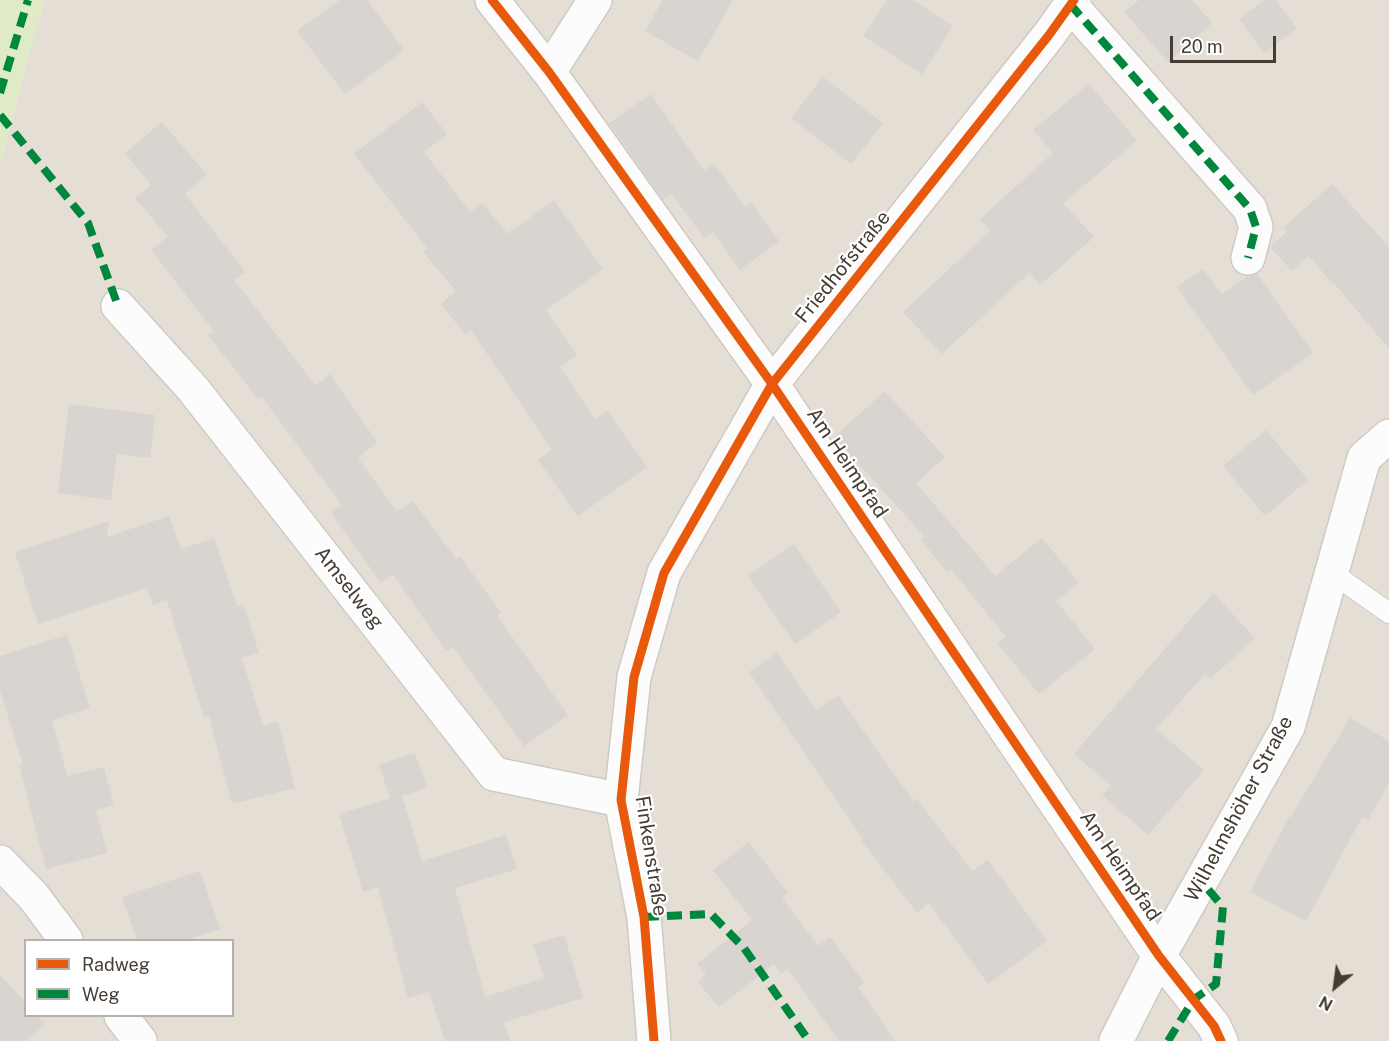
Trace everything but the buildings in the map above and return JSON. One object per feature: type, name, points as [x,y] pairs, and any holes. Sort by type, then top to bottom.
[{"type":"street","name":"Am Heimpfad","points":[[492,0],[549,72],[772,384],[1159,956],[1215,1026],[1221,1041]]},
{"type":"street","points":[[549,72],[595,0]]},
{"type":"street","points":[[1072,2],[1250,209],[1256,227],[1248,258]]},
{"type":"street","name":"Friedhofstraße","points":[[664,573],[772,384],[1049,36],[1072,2]]},
{"type":"street","name":"Amselweg","points":[[118,306],[193,389],[494,774],[621,800]]},
{"type":"street","name":"Wilhelmshöher Straße","points":[[1116,1041],[1159,956],[1288,727],[1364,458],[1389,436]]},
{"type":"street","name":"Finkenstraße","points":[[654,1041],[644,917],[621,800],[634,677],[664,573]]},
{"type":"street","points":[[0,862],[34,897],[65,939]]},
{"type":"street","points":[[122,1017],[140,1041]]},
{"type":"lane","points":[[1331,572],[1389,613]]},
{"type":"shaded area","points":[[44,0],[1389,0],[1389,1041],[0,1041],[0,166]]},
{"type":"green space","points":[[0,0],[44,0],[0,166]]},
{"type":"marked path","points":[[0,93],[28,0]]},
{"type":"marked path","points":[[1070,4],[1250,209],[1256,227],[1248,258]]},
{"type":"marked path","points":[[0,115],[88,223],[118,306]]},
{"type":"marked path","points":[[1168,1041],[1194,999],[1216,984],[1223,907],[1201,881]]},
{"type":"marked path","points":[[644,917],[711,914],[744,948],[809,1041]]},
{"type":"cycle path","points":[[492,0],[549,72],[772,384],[1159,956],[1214,1026],[1221,1041]]},
{"type":"cycle path","points":[[654,1041],[644,917],[621,800],[634,677],[664,573],[772,384],[1049,35],[1074,0]]}]
